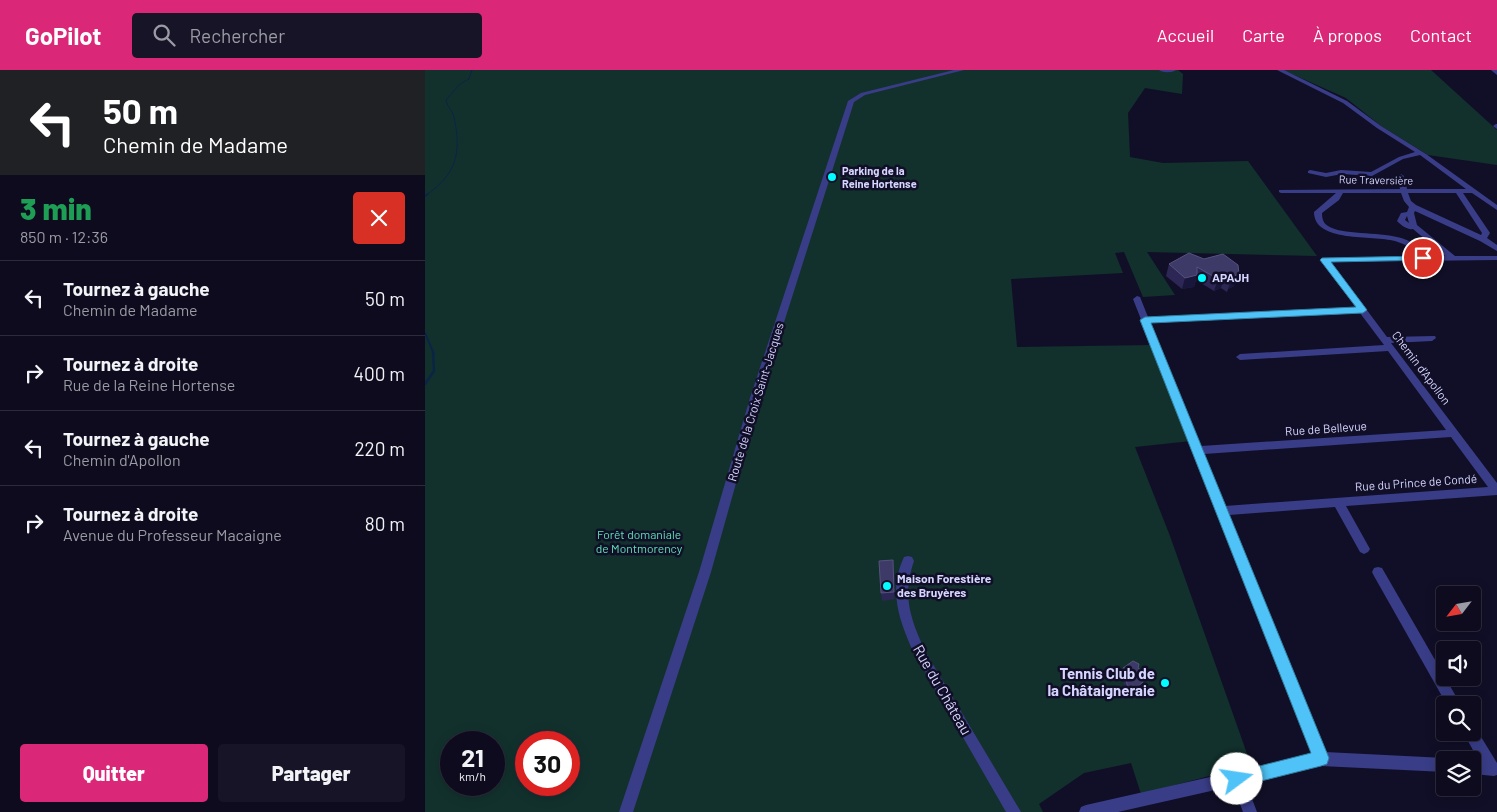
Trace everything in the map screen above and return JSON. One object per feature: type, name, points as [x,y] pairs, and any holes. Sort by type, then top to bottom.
[{"type":"street","name":"Route de la Croix Saint-Jacques","points":[[626,812],[705,572],[755,398],[851,101],[863,94],[961,70]]},
{"type":"street","points":[[1162,70],[1173,70]]},
{"type":"street","points":[[1280,70],[1345,102],[1434,162],[1497,208]]},
{"type":"street","points":[[1309,172],[1317,175],[1338,174],[1341,172],[1372,174],[1401,158],[1421,153]]},
{"type":"street","points":[[1401,176],[1415,226],[1452,258]]},
{"type":"street","points":[[1355,178],[1345,191],[1318,212],[1319,222],[1323,226],[1333,231],[1388,237],[1421,250],[1427,258],[1497,258]]},
{"type":"street","points":[[1324,182],[1332,191]]},
{"type":"street","name":"Rue Traversière","points":[[1281,191],[1472,191]]},
{"type":"street","points":[[1459,192],[1467,201],[1486,234],[1483,238]]},
{"type":"street","points":[[1467,201],[1484,200]]},
{"type":"street","points":[[1412,210],[1404,215],[1401,221],[1410,227],[1415,226]]},
{"type":"street","points":[[1412,210],[1483,238],[1497,249]]},
{"type":"street","name":"Chemin d'Apollon","points":[[1427,258],[1325,260],[1497,491]]},
{"type":"street","points":[[1137,300],[1199,450],[1321,758]]},
{"type":"street","points":[[1145,320],[1363,310]]},
{"type":"street","points":[[1240,357],[1388,344],[1432,338]]},
{"type":"street","name":"Rue de Bellevue","points":[[1199,450],[1455,433]]},
{"type":"street","name":"Rue du Prince de Condé","points":[[1223,511],[1497,491]]},
{"type":"street","points":[[1337,502],[1364,549]]},
{"type":"street","name":"Rue du Château","points":[[907,561],[902,576],[900,605],[908,629],[921,655],[1013,812]]},
{"type":"street","points":[[1378,572],[1449,696]]},
{"type":"street","points":[[1476,741],[1494,769]]},
{"type":"street","points":[[1086,812],[1237,779],[1321,758],[1436,764]]},
{"type":"street","points":[[1481,768],[1494,769]]},
{"type":"street","points":[[1237,779],[1250,812]]},
{"type":"green space","name":"Forêt domaniale de Montmorency","points":[[425,70],[1178,70],[1183,74],[1182,94],[1145,88],[1128,113],[1130,157],[1163,163],[1248,161],[1317,256],[1147,252],[1175,295],[1143,297],[1124,252],[1115,253],[1123,273],[1011,279],[1017,347],[1153,345],[1191,441],[1135,447],[1170,536],[1251,765],[1141,794],[1131,763],[1084,773],[1039,804],[1043,812],[425,812]]},
{"type":"green space","points":[[1283,70],[1431,70],[1497,130],[1497,165],[1428,155],[1381,126],[1346,98]]},
{"type":"building","points":[[1189,253],[1204,259],[1223,254],[1238,265],[1239,274],[1231,277],[1231,280],[1225,276],[1218,279],[1197,267],[1197,275],[1185,278],[1169,264]]},
{"type":"building","name":"Maison Forestière des Bruyères","points":[[893,560],[894,592],[881,593],[879,561]]},
{"type":"building","points":[[1133,661],[1139,664],[1138,668],[1141,670],[1143,682],[1137,687],[1132,685],[1132,688],[1128,688],[1123,668]]},
{"type":"waterway","points":[[426,195],[444,179],[454,162],[457,152],[456,130],[453,115],[446,100],[460,84],[469,79],[472,70]]},
{"type":"waterway","points":[[425,333],[434,354]]},
{"type":"waterway","points":[[425,384],[434,371],[433,353]]},
{"type":"place","name":"Parking de la Reine Hortense","points":[[832,177]]},
{"type":"place","name":"APAJH","points":[[1202,278]]},
{"type":"place","name":"Maison Forestière des Bruyères","points":[[887,586]]},
{"type":"place","name":"Tennis Club de la Châtaigneraie","points":[[1165,683]]},
{"type":"route","points":[[1237,779],[1321,758],[1173,385],[1145,320],[1363,310],[1325,260],[1423,258]]}]
